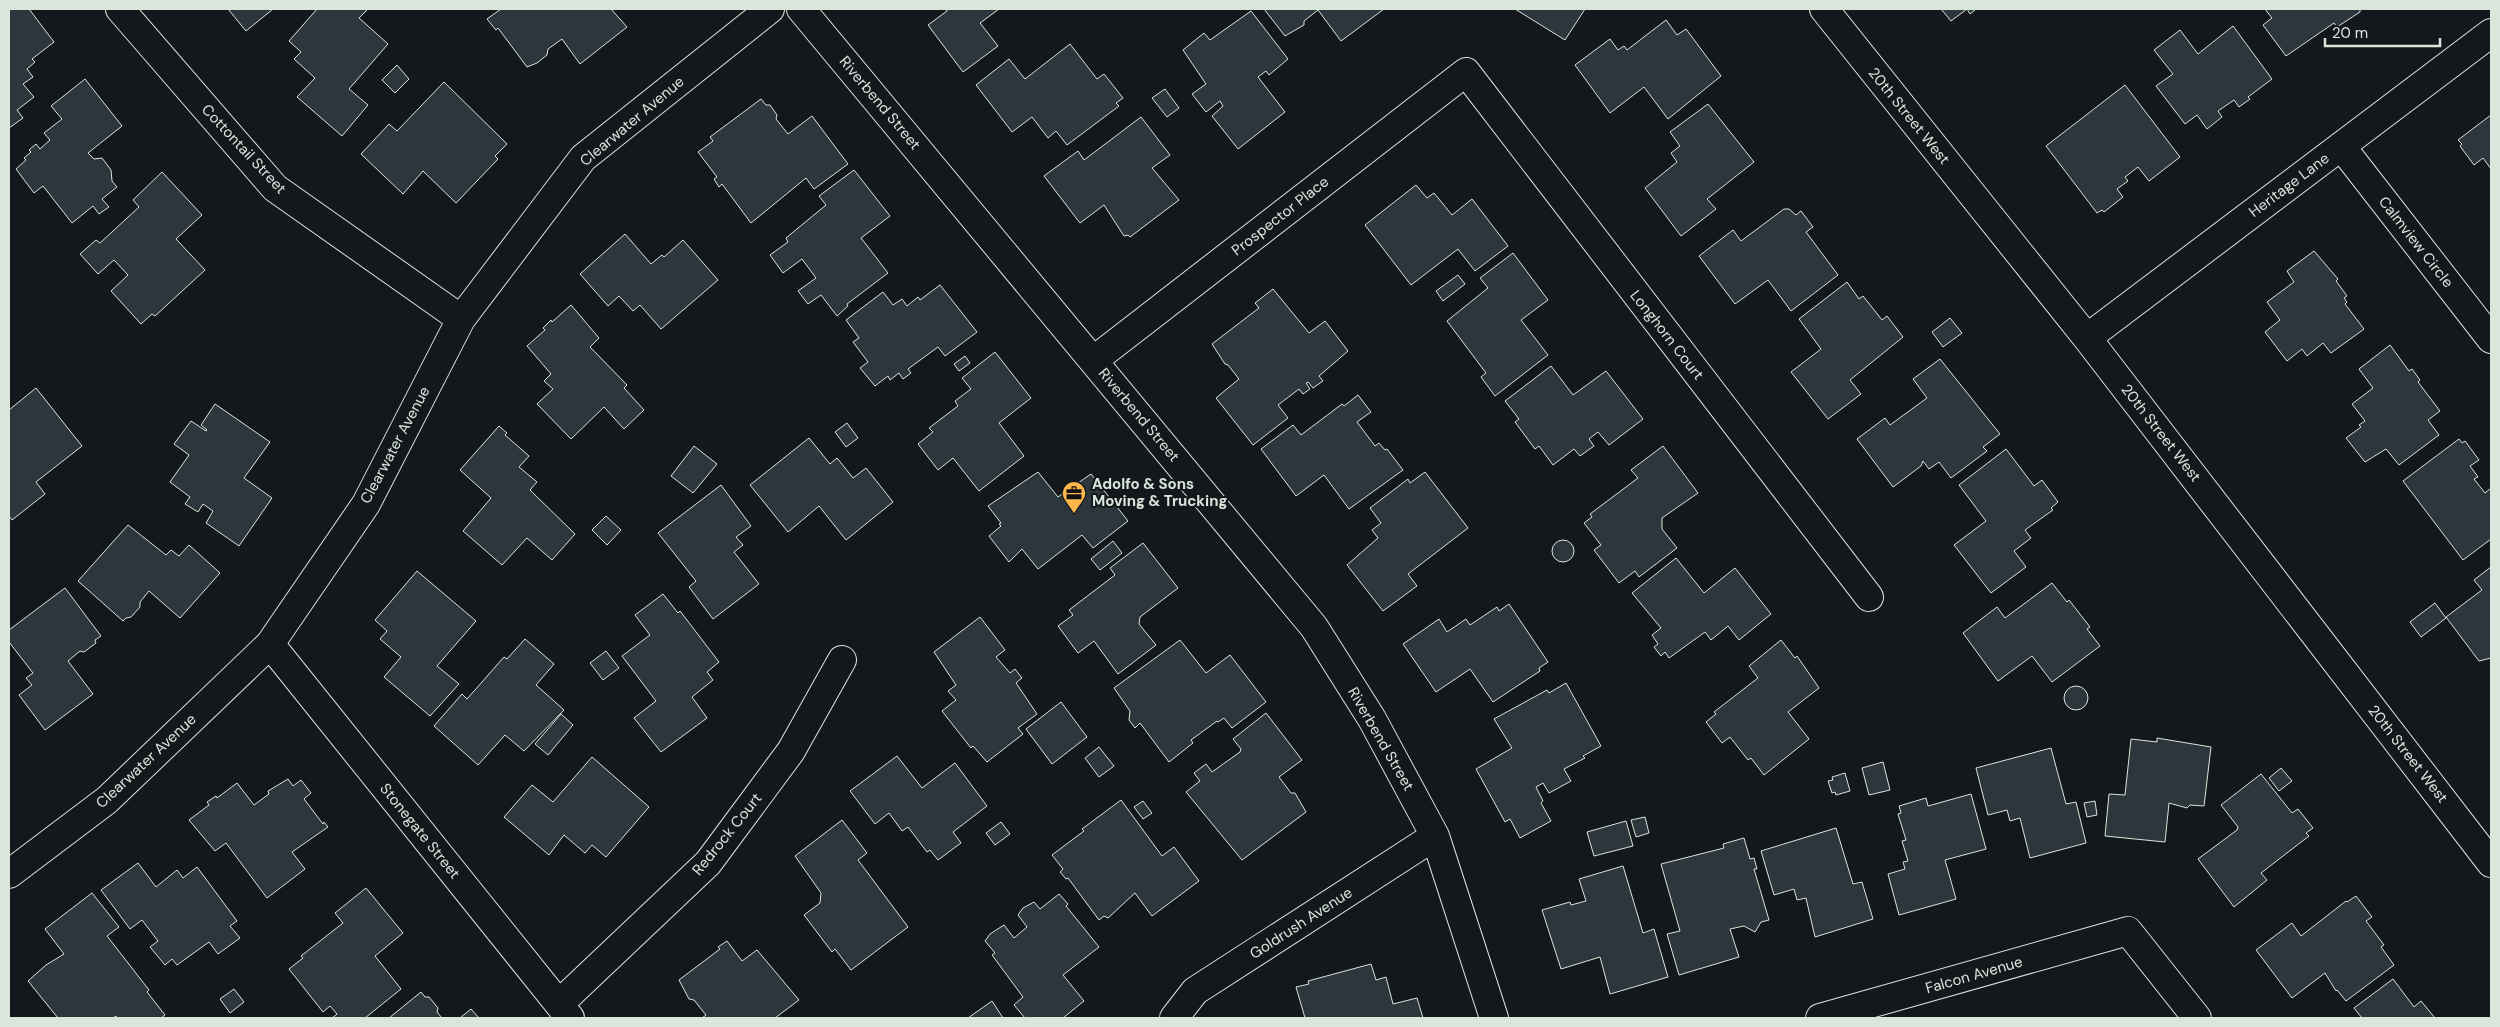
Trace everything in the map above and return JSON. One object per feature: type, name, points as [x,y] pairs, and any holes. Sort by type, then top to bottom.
[{"type":"street","name":"Cottontail Street","points":[[120,9],[276,188],[461,319]]},
{"type":"street","name":"Clearwater Avenue","points":[[9,874],[107,800],[270,644],[366,504],[461,319],[583,158],[770,9]]},
{"type":"street","name":"Riverbend Street","points":[[801,9],[1314,627],[1372,720],[1435,836],[1494,1018]]},
{"type":"street","name":"20th Street West","points":[[1824,9],[2087,338],[2491,862]]},
{"type":"street","name":"Heritage Lane","points":[[2087,338],[2491,33]]},
{"type":"street","name":"Prospector Place","points":[[1094,360],[1466,72]]},
{"type":"street","name":"Longhorn Court","points":[[1466,72],[1869,597]]},
{"type":"street","name":"Calmview Circle","points":[[2340,146],[2491,339]]},
{"type":"street","name":"Stonegate Street","points":[[270,644],[565,1011]]},
{"type":"street","name":"Redrock Court","points":[[565,1011],[708,863],[791,751],[842,660]]},
{"type":"street","name":"Goldrush Avenue","points":[[1174,1018],[1195,991],[1435,836]]},
{"type":"street","name":"Falcon Avenue","points":[[1820,1018],[2128,931],[2197,1018]]},
{"type":"building","points":[[9,9],[29,9],[54,42],[32,59],[35,62],[27,69],[33,77],[23,84],[34,97],[17,110],[23,118],[9,128]]},
{"type":"building","points":[[228,9],[273,9],[246,31]]},
{"type":"building","points":[[317,9],[368,9],[359,18],[388,44],[349,89],[368,105],[342,136],[297,97],[315,78],[294,59],[301,52],[289,41]]},
{"type":"building","points":[[501,9],[611,9],[627,27],[580,64],[562,39],[548,49],[547,55],[537,63],[527,67],[498,28],[496,30],[487,19]]},
{"type":"building","points":[[946,9],[999,9],[980,23],[998,46],[963,72],[928,25],[947,11]]},
{"type":"building","points":[[1264,9],[1384,9],[1341,41],[1318,10],[1304,21],[1304,25],[1285,36]]},
{"type":"building","points":[[1515,9],[1585,9],[1565,40]]},
{"type":"building","points":[[1941,9],[1967,9],[1951,21]]},
{"type":"building","points":[[1967,9],[1976,9],[1970,14]]},
{"type":"building","points":[[2265,9],[2360,9],[2360,12],[2337,27],[2334,23],[2286,56],[2263,25],[2272,18]]},
{"type":"building","points":[[1251,11],[1288,59],[1269,75],[1266,71],[1258,77],[1285,112],[1238,149],[1212,116],[1223,106],[1220,101],[1206,112],[1192,94],[1206,84],[1183,50],[1204,33],[1210,40]]},
{"type":"building","points":[[1666,20],[1677,35],[1686,29],[1721,76],[1668,119],[1644,87],[1610,113],[1575,65],[1610,39],[1618,50],[1624,46],[1627,50]]},
{"type":"building","points":[[2233,26],[2272,79],[2248,97],[2250,99],[2239,107],[2234,100],[2218,111],[2222,117],[2207,129],[2197,115],[2185,124],[2156,86],[2173,74],[2154,50],[2180,30],[2198,54]]},
{"type":"building","points":[[1070,44],[1097,79],[1104,74],[1123,98],[1116,103],[1119,106],[1067,145],[1056,131],[1048,138],[1032,117],[1012,132],[976,85],[1009,59],[1025,79]]},
{"type":"building","points":[[397,65],[409,79],[395,93],[382,80]]},
{"type":"building","points":[[85,79],[122,126],[88,153],[94,159],[102,158],[111,170],[112,181],[117,187],[102,199],[109,207],[99,214],[93,206],[72,223],[43,186],[34,193],[16,169],[26,160],[24,158],[31,152],[29,150],[36,144],[40,149],[50,140],[44,133],[62,119],[51,106]]},
{"type":"building","points":[[444,82],[507,144],[495,156],[498,159],[456,203],[423,171],[403,194],[361,154],[389,124],[397,131]]},
{"type":"building","points":[[2125,85],[2180,157],[2149,181],[2138,167],[2125,177],[2128,181],[2117,189],[2123,197],[2104,212],[2102,210],[2097,213],[2046,146]]},
{"type":"building","points":[[1165,89],[1179,108],[1167,117],[1152,98]]},
{"type":"building","points":[[761,99],[766,105],[770,105],[777,115],[776,119],[788,134],[812,116],[848,164],[814,189],[806,178],[751,223],[722,184],[719,187],[714,179],[717,177],[698,152],[713,141],[710,137]]},
{"type":"building","points":[[1708,104],[1754,162],[1707,199],[1716,209],[1681,236],[1645,188],[1677,162],[1671,153],[1680,146],[1670,132]]},
{"type":"building","points":[[2491,115],[2491,169],[2483,158],[2474,165],[2460,146],[2462,144],[2458,140]]},
{"type":"building","points":[[1141,117],[1170,155],[1152,168],[1179,200],[1130,237],[1128,235],[1124,236],[1104,205],[1080,223],[1044,176],[1078,151],[1084,160]]},
{"type":"building","points":[[854,170],[890,216],[861,238],[888,273],[847,304],[848,306],[837,316],[821,295],[808,304],[798,291],[816,278],[802,259],[783,273],[770,255],[788,242],[786,238],[826,205],[819,196]]},
{"type":"building","points":[[162,172],[202,215],[176,239],[205,270],[155,316],[152,314],[141,324],[111,291],[128,275],[114,260],[98,274],[80,254],[96,240],[100,243],[139,207],[133,200]]},
{"type":"building","points":[[1416,185],[1427,198],[1434,193],[1452,215],[1472,199],[1508,246],[1475,271],[1458,249],[1411,285],[1365,225]]},
{"type":"building","points":[[1784,209],[1789,209],[1796,215],[1801,211],[1813,227],[1806,232],[1838,275],[1791,311],[1768,280],[1735,304],[1699,256],[1733,230],[1741,241]]},
{"type":"building","points":[[625,234],[651,264],[662,255],[664,257],[683,240],[718,280],[661,329],[640,305],[633,311],[619,296],[608,306],[580,274]]},
{"type":"building","points":[[2314,251],[2338,279],[2336,281],[2347,296],[2344,298],[2347,302],[2345,304],[2364,329],[2331,353],[2323,343],[2307,356],[2302,349],[2287,361],[2265,332],[2280,320],[2267,302],[2294,282],[2287,271]]},
{"type":"building","points":[[1513,253],[1548,300],[1521,320],[1548,355],[1495,396],[1481,377],[1486,373],[1447,321],[1488,288],[1480,278]]},
{"type":"building","points":[[1458,275],[1465,284],[1443,301],[1436,291]]},
{"type":"building","points":[[1847,282],[1859,299],[1863,296],[1882,320],[1887,316],[1903,337],[1850,380],[1861,394],[1828,419],[1791,372],[1821,349],[1799,319]]},
{"type":"building","points":[[940,285],[977,332],[945,356],[938,347],[908,369],[911,373],[903,379],[899,373],[890,380],[888,376],[875,386],[860,368],[868,362],[853,342],[859,338],[846,320],[883,292],[893,305],[902,299],[907,306],[918,297],[920,300]]},
{"type":"building","points":[[1273,289],[1309,333],[1325,321],[1348,351],[1319,376],[1323,381],[1313,388],[1308,382],[1306,383],[1310,389],[1303,394],[1299,389],[1278,405],[1288,418],[1253,445],[1216,398],[1239,379],[1228,365],[1225,364],[1212,344],[1259,308],[1255,303]]},
{"type":"building","points":[[571,305],[599,338],[590,347],[627,385],[624,388],[644,410],[624,429],[604,407],[571,439],[537,404],[553,389],[544,381],[551,374],[527,346],[545,330],[543,328],[551,320],[552,322]]},
{"type":"building","points":[[1950,318],[1962,333],[1943,347],[1932,332]]},
{"type":"building","points":[[2390,345],[2409,371],[2412,369],[2420,380],[2418,382],[2440,411],[2428,420],[2439,435],[2399,465],[2386,449],[2365,462],[2346,438],[2361,427],[2359,425],[2365,421],[2352,404],[2373,388],[2359,369]]},
{"type":"building","points":[[995,352],[1031,398],[999,423],[1024,456],[979,491],[953,458],[938,470],[918,444],[933,432],[929,428],[958,406],[955,401],[971,389],[962,378]]},
{"type":"building","points":[[965,356],[970,363],[959,371],[954,364]]},
{"type":"building","points":[[1940,359],[2000,434],[1983,447],[1987,451],[1951,478],[1939,462],[1929,469],[1923,461],[1921,466],[1893,487],[1857,439],[1885,418],[1890,425],[1927,398],[1913,379]]},
{"type":"building","points":[[1551,366],[1573,395],[1606,371],[1643,419],[1609,445],[1598,432],[1589,439],[1594,446],[1580,456],[1574,449],[1553,465],[1539,446],[1535,449],[1515,422],[1519,419],[1505,401]]},
{"type":"building","points":[[36,388],[82,446],[36,482],[45,494],[12,520],[9,516],[9,410]]},
{"type":"building","points":[[1358,395],[1371,412],[1357,422],[1375,446],[1379,443],[1385,450],[1387,449],[1403,470],[1349,509],[1324,475],[1296,496],[1261,449],[1293,425],[1301,435],[1342,404],[1344,406]]},
{"type":"building","points":[[215,404],[270,442],[244,478],[272,498],[239,546],[206,523],[213,511],[203,504],[198,512],[185,504],[190,497],[170,482],[189,455],[174,444],[191,421],[206,431],[201,425]]},
{"type":"building","points":[[847,423],[858,438],[846,447],[835,432]]},
{"type":"building","points":[[499,426],[507,433],[505,435],[529,456],[519,467],[537,482],[530,490],[575,534],[552,560],[527,538],[502,565],[463,531],[491,498],[460,470]]},
{"type":"building","points":[[809,438],[830,464],[837,458],[853,478],[866,468],[893,502],[846,540],[819,506],[788,532],[750,485]]},
{"type":"building","points":[[2459,439],[2462,443],[2465,441],[2479,460],[2470,466],[2478,477],[2474,479],[2485,493],[2491,488],[2491,539],[2463,560],[2403,481]]},
{"type":"building","points":[[694,446],[717,464],[693,493],[671,476]]},
{"type":"building","points":[[1663,446],[1698,493],[1662,518],[1662,529],[1677,548],[1639,577],[1635,571],[1619,583],[1594,550],[1601,545],[1584,523],[1592,517],[1590,514],[1638,478],[1631,470]]},
{"type":"building","points":[[2006,449],[2034,486],[2042,480],[2058,502],[2051,508],[2053,510],[2025,530],[2031,538],[2014,551],[2026,567],[1991,593],[1954,545],[1986,521],[1959,485]]},
{"type":"building","points":[[1038,472],[1058,497],[1091,474],[1128,521],[1093,548],[1082,535],[1038,569],[1022,549],[1009,562],[989,536],[1001,526],[999,524],[1001,523],[988,506]]},
{"type":"building","points":[[1425,472],[1468,528],[1408,574],[1417,586],[1383,611],[1347,565],[1378,538],[1372,530],[1381,523],[1370,508],[1408,479],[1410,483]]},
{"type":"building","points":[[721,485],[751,526],[736,537],[743,545],[734,552],[759,584],[713,619],[689,587],[696,581],[658,533]]},
{"type":"building","points":[[606,516],[621,530],[607,545],[592,530]]},
{"type":"building","points":[[128,525],[166,555],[171,550],[179,556],[189,545],[220,573],[180,618],[149,591],[140,602],[140,607],[131,617],[123,621],[78,581]]},
{"type":"building","points":[[1563,540],[1571,543],[1574,551],[1571,559],[1563,562],[1555,559],[1552,551],[1555,543]]},
{"type":"building","points":[[1113,541],[1122,553],[1100,570],[1091,559]]},
{"type":"building","points":[[1143,543],[1178,588],[1140,617],[1139,624],[1156,645],[1118,674],[1094,641],[1078,653],[1058,626],[1073,615],[1069,610],[1115,575],[1110,568]]},
{"type":"building","points":[[1676,558],[1704,593],[1735,568],[1771,614],[1739,640],[1728,626],[1711,640],[1705,632],[1669,658],[1665,652],[1661,656],[1654,647],[1658,644],[1652,635],[1661,628],[1632,593]]},
{"type":"building","points":[[2491,567],[2491,658],[2479,661],[2446,617],[2482,590],[2474,580]]},
{"type":"building","points":[[417,571],[476,621],[437,666],[459,684],[430,716],[384,677],[401,657],[380,639],[387,631],[375,620]]},
{"type":"building","points":[[2052,583],[2067,602],[2069,600],[2090,627],[2087,629],[2100,646],[2052,682],[2032,656],[1998,681],[1963,633],[1997,607],[2005,618]]},
{"type":"building","points":[[65,588],[101,636],[95,640],[96,643],[84,652],[80,651],[68,661],[93,694],[45,730],[19,695],[32,685],[26,678],[33,673],[9,642],[9,630]]},
{"type":"building","points":[[663,594],[678,613],[680,611],[719,662],[707,672],[713,680],[692,697],[707,718],[661,752],[634,718],[656,701],[622,656],[650,635],[635,615]]},
{"type":"building","points":[[2435,603],[2446,618],[2421,637],[2410,622]]},
{"type":"building","points":[[1509,604],[1548,662],[1539,668],[1540,671],[1493,702],[1470,669],[1436,692],[1403,644],[1439,619],[1447,632],[1466,619],[1470,625],[1497,607],[1499,611]]},
{"type":"building","points":[[980,617],[1005,650],[996,657],[1010,673],[1015,669],[1022,678],[1016,683],[1037,714],[1018,728],[1023,734],[987,762],[973,746],[971,748],[942,711],[956,700],[948,691],[956,685],[934,652]]},
{"type":"building","points":[[525,639],[554,664],[536,685],[564,710],[524,751],[505,735],[478,765],[434,726],[462,694],[467,699],[504,657],[507,659]]},
{"type":"building","points":[[1180,640],[1206,673],[1230,655],[1266,702],[1232,728],[1224,718],[1217,721],[1191,740],[1193,743],[1169,762],[1140,723],[1135,728],[1129,720],[1130,711],[1114,688]]},
{"type":"building","points":[[1781,640],[1795,658],[1797,656],[1819,688],[1788,712],[1809,739],[1764,775],[1751,758],[1748,760],[1730,737],[1722,743],[1706,722],[1716,714],[1714,712],[1758,678],[1749,666]]},
{"type":"building","points":[[606,651],[619,668],[603,680],[590,663]]},
{"type":"building","points":[[1566,683],[1601,746],[1583,756],[1585,758],[1564,769],[1571,781],[1549,793],[1543,783],[1536,787],[1543,801],[1541,803],[1551,821],[1520,838],[1510,819],[1505,822],[1476,769],[1512,748],[1494,719],[1547,690],[1549,693]]},
{"type":"building","points":[[2076,686],[2081,687],[2087,693],[2087,703],[2081,709],[2076,710],[2071,709],[2065,703],[2064,698],[2065,693],[2071,687]]},
{"type":"building","points":[[1061,702],[1087,737],[1052,764],[1026,729]]},
{"type":"building","points":[[1266,713],[1302,760],[1279,777],[1291,793],[1295,793],[1306,812],[1242,860],[1186,792],[1200,781],[1194,773],[1206,764],[1212,772],[1240,752],[1241,749],[1233,739]]},
{"type":"building","points":[[561,714],[573,725],[548,755],[535,744]]},
{"type":"building","points":[[2157,738],[2211,747],[2204,806],[2190,805],[2187,808],[2169,803],[2165,842],[2105,836],[2109,794],[2125,795],[2131,739],[2157,742]]},
{"type":"building","points":[[1099,747],[1114,766],[1099,777],[1085,758]]},
{"type":"building","points":[[2051,748],[2066,804],[2076,802],[2086,843],[2030,858],[2020,818],[2010,821],[2007,810],[1988,815],[1976,768]]},
{"type":"building","points":[[897,756],[922,788],[955,763],[987,806],[953,832],[961,843],[938,860],[930,850],[927,852],[908,827],[902,831],[889,813],[875,824],[850,791]]},
{"type":"building","points":[[592,757],[649,807],[606,857],[592,845],[585,853],[564,835],[549,855],[504,817],[532,785],[553,802]]},
{"type":"building","points":[[1883,762],[1890,790],[1869,795],[1862,768]]},
{"type":"building","points":[[2281,768],[2292,781],[2279,791],[2269,778]]},
{"type":"building","points":[[1845,773],[1850,791],[1836,795],[1835,792],[1832,793],[1828,781],[1833,780],[1832,777]]},
{"type":"building","points":[[2261,774],[2292,813],[2298,809],[2313,828],[2306,833],[2309,836],[2261,873],[2267,880],[2234,907],[2198,859],[2237,830],[2238,827],[2221,805]]},
{"type":"building","points":[[288,779],[293,786],[301,780],[311,793],[304,799],[323,824],[324,822],[328,827],[292,852],[305,869],[267,898],[226,843],[215,851],[189,820],[209,805],[207,802],[216,796],[217,798],[237,783],[254,805],[269,794],[268,791]]},
{"type":"building","points":[[1971,794],[1986,849],[1945,860],[1956,899],[1899,915],[1888,874],[1905,869],[1903,862],[1908,861],[1902,841],[1906,840],[1898,814],[1901,813],[1899,806],[1926,798],[1928,806]]},
{"type":"building","points":[[1121,800],[1162,856],[1174,847],[1199,881],[1152,916],[1135,893],[1108,918],[1104,916],[1099,920],[1068,878],[1066,879],[1060,872],[1063,869],[1052,855],[1084,831],[1082,829]]},
{"type":"building","points":[[1143,801],[1152,813],[1143,819],[1134,807]]},
{"type":"building","points":[[2095,801],[2097,815],[2087,817],[2084,803]]},
{"type":"building","points":[[1645,817],[1649,833],[1636,837],[1631,820]]},
{"type":"building","points":[[842,820],[867,853],[858,860],[908,927],[851,970],[835,949],[832,952],[804,915],[820,903],[821,893],[795,856]]},
{"type":"building","points":[[1626,821],[1633,846],[1594,856],[1587,832]]},
{"type":"building","points":[[1001,822],[1010,834],[995,845],[986,833]]},
{"type":"building","points":[[1836,828],[1853,884],[1862,882],[1873,919],[1815,937],[1806,898],[1797,900],[1794,889],[1774,895],[1761,851]]},
{"type":"building","points":[[1744,838],[1750,859],[1754,858],[1757,869],[1754,869],[1769,920],[1761,922],[1755,932],[1744,926],[1730,929],[1739,957],[1679,975],[1667,934],[1680,931],[1661,864],[1724,848],[1723,844]]},
{"type":"building","points":[[138,863],[156,887],[177,870],[183,878],[197,867],[237,921],[230,926],[240,938],[218,954],[209,942],[177,965],[172,959],[165,965],[150,947],[158,941],[142,920],[130,929],[101,890]]},
{"type":"building","points":[[1623,866],[1643,933],[1654,929],[1668,977],[1610,994],[1600,957],[1561,969],[1542,910],[1570,902],[1571,905],[1586,901],[1579,879]]},
{"type":"building","points":[[366,888],[403,933],[375,956],[401,989],[365,1018],[332,1018],[337,1014],[330,1006],[323,1012],[289,969],[303,958],[301,956],[343,923],[335,913]]},
{"type":"building","points":[[92,893],[119,927],[107,936],[149,990],[147,992],[165,1015],[161,1018],[117,1018],[116,1016],[113,1018],[58,1018],[28,981],[46,965],[64,954],[45,929]]},
{"type":"building","points":[[1059,894],[1068,904],[1066,906],[1099,947],[1063,975],[1084,1001],[1063,1018],[1025,1018],[1014,1005],[1023,997],[992,955],[995,953],[985,941],[990,934],[1004,925],[1014,938],[1027,927],[1018,915],[1023,908],[1034,902],[1040,909]]},
{"type":"building","points":[[2356,896],[2372,917],[2366,921],[2384,945],[2381,947],[2394,965],[2346,1001],[2336,991],[2325,973],[2292,998],[2256,950],[2292,923],[2301,936],[2346,901]]},
{"type":"building","points":[[727,941],[742,961],[757,950],[799,1000],[775,1018],[702,1018],[706,1015],[694,1000],[689,999],[679,980],[720,949],[718,947]]},
{"type":"building","points":[[1371,964],[1376,980],[1386,977],[1393,1004],[1417,998],[1423,1018],[1305,1018],[1296,987],[1309,984],[1308,981]]},
{"type":"building","points":[[2393,979],[2414,1007],[2421,1001],[2435,1018],[2362,1018],[2354,1008]]},
{"type":"building","points":[[234,989],[244,1002],[230,1013],[220,999]]},
{"type":"building","points":[[421,992],[425,997],[429,997],[438,1008],[437,1012],[442,1018],[389,1018]]},
{"type":"building","points":[[992,1001],[1003,1018],[968,1018]]},
{"type":"building","points":[[471,1009],[479,1018],[460,1018]]},
{"type":"place","name":"Adolfo & Sons Moving & Trucking","points":[[1074,514]]}]
